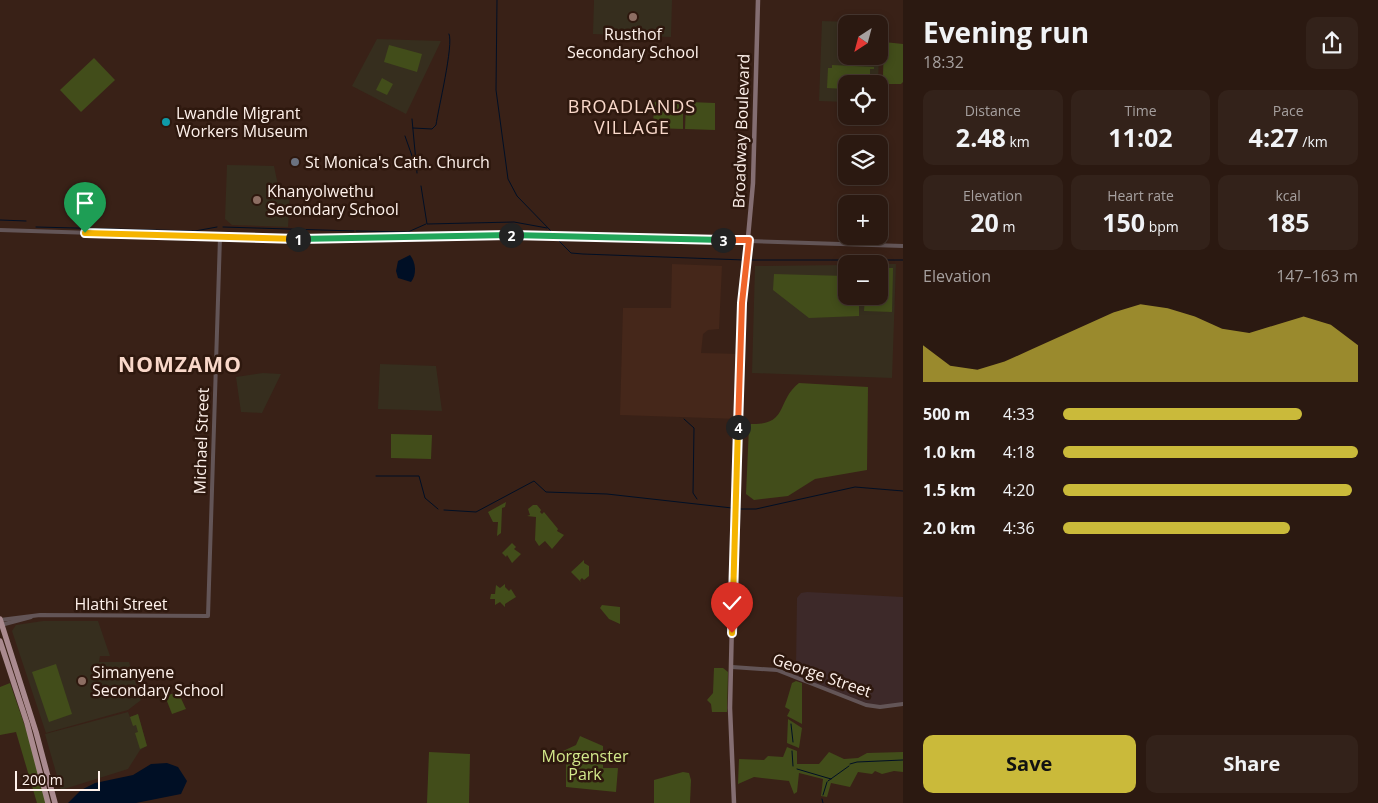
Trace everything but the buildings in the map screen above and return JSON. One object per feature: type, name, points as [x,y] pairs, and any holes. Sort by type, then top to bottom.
[{"type":"highway","points":[[0,622],[36,732],[55,803]]},
{"type":"highway","points":[[0,641],[27,723],[48,803]]},
{"type":"main road","name":"Broadway Boulevard","points":[[734,803],[730,708],[736,502],[742,303],[749,240],[758,0]]},
{"type":"street","points":[[1,231],[321,240],[536,234],[903,246]]},
{"type":"street","name":"Michael Street","points":[[208,616],[220,237]]},
{"type":"street","name":"Hlathi Street","points":[[0,622],[33,616],[208,616]]},
{"type":"street","name":"George Street","points":[[732,667],[777,670],[866,705],[886,707],[903,704]]},
{"type":"shaded area","name":"Rusthof Secondary School","points":[[594,0],[672,0],[671,37],[593,34]]},
{"type":"shaded area","points":[[822,21],[838,22],[838,65],[879,65],[878,75],[838,75],[838,102],[819,101]]},
{"type":"shaded area","points":[[377,39],[441,41],[406,114],[352,86]]},
{"type":"shaded area","name":"Khanyolwethu Secondary School","points":[[227,165],[274,166],[279,190],[290,190],[288,227],[232,225],[225,219]]},
{"type":"shaded area","points":[[672,264],[722,266],[719,329],[708,330],[703,334],[701,353],[741,354],[739,419],[620,415],[623,308],[671,308]]},
{"type":"shaded area","points":[[888,264],[896,264],[892,378],[752,373],[755,266],[838,265],[838,305],[888,305]]},
{"type":"shaded area","points":[[380,364],[436,366],[442,411],[378,409]]},
{"type":"shaded area","points":[[263,373],[281,374],[262,413],[241,412],[236,377]]},
{"type":"shaded area","points":[[801,593],[903,597],[903,705],[874,707],[793,676],[796,667],[797,598]]},
{"type":"shaded area","name":"Simanyene Secondary School","points":[[43,621],[98,621],[110,656],[100,656],[99,662],[129,662],[141,700],[128,710],[46,733],[12,631],[16,625]]},
{"type":"shaded area","points":[[128,712],[130,717],[138,714],[147,746],[140,750],[128,769],[61,790],[45,734]]},
{"type":"green space","points":[[888,42],[903,44],[903,82],[901,84],[889,84],[888,75],[883,75],[883,65],[888,65]]},
{"type":"green space","points":[[389,45],[422,54],[417,72],[384,62]]},
{"type":"green space","points":[[94,58],[115,80],[81,112],[60,90]]},
{"type":"green space","points":[[832,65],[874,67],[874,69],[870,69],[870,75],[838,75],[838,89],[827,88],[828,68],[832,68]]},
{"type":"green space","points":[[382,78],[393,84],[387,95],[376,90]]},
{"type":"green space","points":[[657,101],[683,102],[683,129],[653,128],[654,103]]},
{"type":"green space","points":[[689,102],[715,103],[715,130],[685,129],[686,104]]},
{"type":"green space","points":[[888,268],[893,268],[892,312],[864,311],[864,305],[888,305]]},
{"type":"green space","points":[[774,274],[838,276],[838,305],[859,305],[859,316],[809,318],[773,290]]},
{"type":"green space","points":[[799,383],[868,387],[867,470],[815,479],[788,496],[754,500],[746,494],[749,427],[751,424],[771,421],[777,416],[787,397]]},
{"type":"green space","points":[[391,434],[432,435],[431,459],[391,458]]},
{"type":"green space","points":[[506,502],[505,507],[502,508],[501,533],[497,536],[498,522],[493,522],[488,512]]},
{"type":"green space","points":[[533,505],[537,505],[541,510],[540,512],[542,514],[544,512],[558,529],[557,531],[564,535],[552,549],[545,541],[539,546],[535,540],[536,517],[527,516],[530,515],[528,509]]},
{"type":"green space","points":[[512,543],[516,547],[514,549],[521,554],[512,563],[507,555],[506,557],[502,553]]},
{"type":"green space","points":[[584,560],[584,563],[589,566],[589,576],[584,580],[582,578],[581,582],[571,572]]},
{"type":"green space","points":[[505,584],[505,587],[509,591],[511,589],[516,597],[505,604],[505,607],[500,602],[495,605],[495,599],[490,599],[491,594],[495,594],[496,585],[500,588]]},
{"type":"green space","points":[[602,605],[620,607],[620,624],[609,619],[600,608]]},
{"type":"green space","points":[[56,664],[72,714],[49,722],[32,672]]},
{"type":"green space","points":[[714,668],[723,668],[728,672],[727,712],[712,712],[711,704],[707,700],[713,693]]},
{"type":"green space","points":[[796,681],[802,683],[802,724],[787,716],[790,710],[785,707],[792,683]]},
{"type":"green space","points":[[10,683],[29,738],[46,803],[37,803],[16,732],[0,735],[0,687]]},
{"type":"green space","points":[[178,692],[186,709],[172,714],[165,696]]},
{"type":"green space","points":[[138,714],[147,746],[140,749],[135,733],[138,732],[136,725],[133,726],[130,717]]},
{"type":"green space","points":[[788,719],[802,728],[799,748],[787,743]]},
{"type":"green space","name":"Morgenster Park","points":[[580,736],[603,746],[603,768],[618,768],[616,792],[566,787],[566,761],[563,751],[576,745]]},
{"type":"green space","points":[[787,747],[797,751],[797,764],[819,764],[829,752],[844,759],[858,758],[867,753],[903,752],[903,772],[894,771],[882,774],[875,771],[872,774],[858,772],[850,787],[831,783],[827,797],[821,796],[823,779],[799,773],[797,792],[794,794],[789,781],[754,777],[738,784],[739,759],[764,760],[768,756],[783,757]]},
{"type":"green space","points":[[429,752],[470,754],[469,803],[427,803]]},
{"type":"green space","points":[[683,772],[689,773],[691,780],[690,803],[654,803],[654,780]]},
{"type":"water","points":[[410,255],[414,261],[415,268],[411,282],[398,278],[396,271],[398,261]]},
{"type":"water","points":[[167,763],[178,767],[187,781],[181,794],[136,803],[68,803],[81,790],[95,783],[133,775],[151,764]]},
{"type":"waterway","points":[[497,0],[496,90],[508,179],[517,196],[551,231]]},
{"type":"waterway","points":[[413,128],[432,129],[436,125],[448,63],[449,34]]},
{"type":"waterway","points":[[412,119],[417,173]]},
{"type":"waterway","points":[[405,136],[417,170]]},
{"type":"waterway","points":[[421,186],[427,224],[514,222],[547,228]]},
{"type":"waterway","points":[[0,220],[26,221]]},
{"type":"waterway","points":[[356,231],[408,232],[426,224]]},
{"type":"waterway","points":[[36,227],[195,231],[217,227]]},
{"type":"waterway","points":[[223,227],[354,231]]},
{"type":"waterway","points":[[558,240],[571,253],[744,260]]},
{"type":"waterway","points":[[748,260],[903,260]]},
{"type":"waterway","points":[[684,419],[694,428],[693,493],[697,499]]},
{"type":"waterway","points":[[376,476],[419,476],[425,498],[438,509]]},
{"type":"waterway","points":[[444,510],[476,512],[534,481],[546,492],[607,494],[741,509],[756,509],[855,487],[903,491]]},
{"type":"waterway","points":[[791,724],[793,742]]},
{"type":"waterway","points":[[792,751],[793,766]]},
{"type":"waterway","points":[[850,764],[903,760]]},
{"type":"waterway","points":[[828,781],[849,766]]},
{"type":"waterway","points":[[797,769],[831,779]]},
{"type":"waterway","points":[[823,795],[827,782]]},
{"type":"waterway","points":[[822,799],[823,803]]},
{"type":"place","name":"Rusthof Secondary School","points":[[633,17]]},
{"type":"place","name":"Lwandle Migrant Workers Museum","points":[[166,122]]},
{"type":"place","name":"St Monica's Cath. Church","points":[[295,162]]},
{"type":"place","name":"Khanyolwethu Secondary School","points":[[257,200]]},
{"type":"place","name":"Simanyene Secondary School","points":[[82,681]]},
{"type":"district","name":"BROADLANDS VILLAGE","points":[[632,117]]},
{"type":"district","name":"NOMZAMO","points":[[180,365]]},
{"type":"route","points":[[85,233],[311,240],[536,234],[749,240],[742,303],[732,633]]}]
